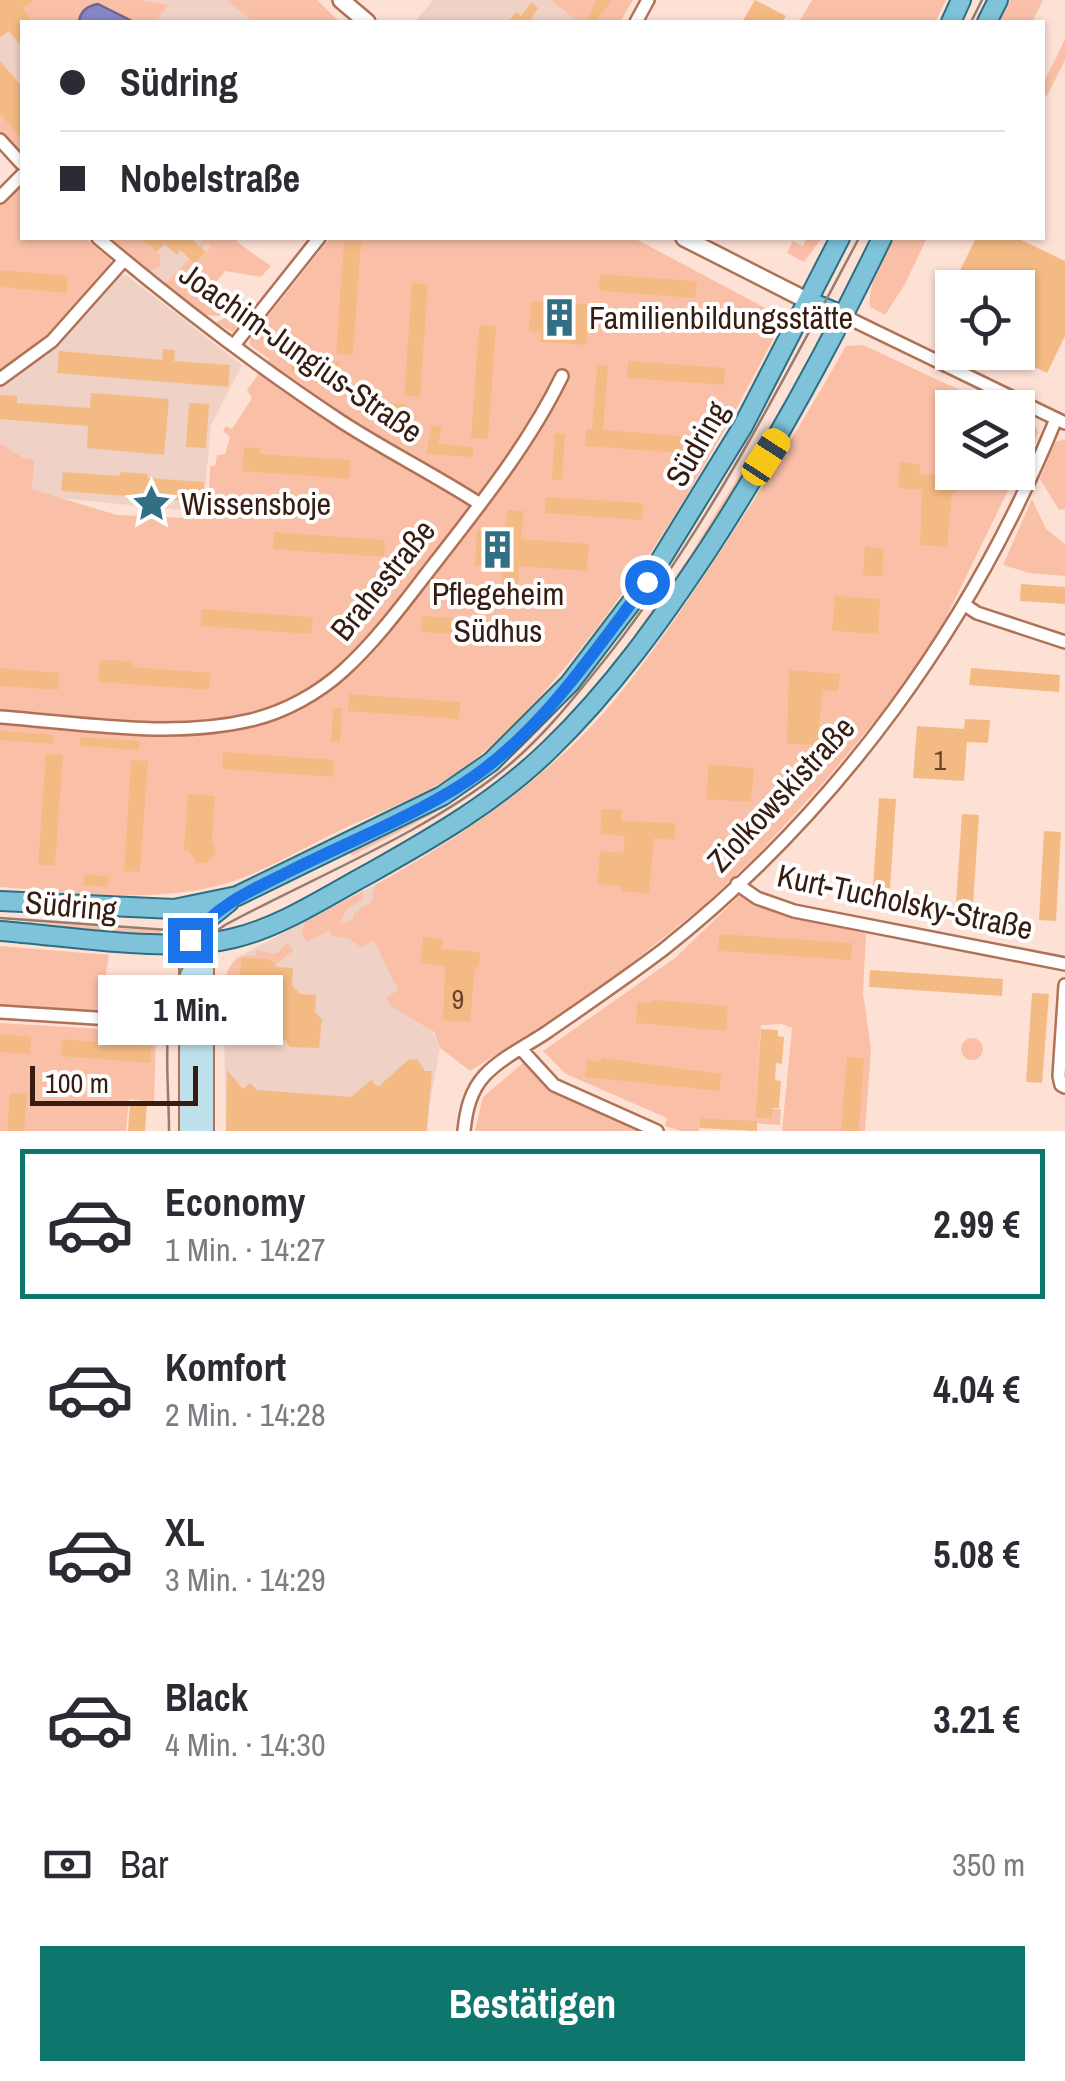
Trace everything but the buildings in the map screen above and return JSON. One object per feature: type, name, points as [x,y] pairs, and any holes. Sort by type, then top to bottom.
[{"type":"main road","name":"Südring","points":[[0,901],[174,909],[237,896],[442,796],[478,773],[526,731],[570,683],[647,582],[719,470],[839,240]]},
{"type":"main road","name":"Südring","points":[[0,931],[236,938],[289,916],[418,846],[482,806],[548,751],[631,658],[675,599],[778,439],[881,240]]},
{"type":"main road","points":[[808,300],[844,316]]},
{"type":"main road","points":[[189,1131],[197,939],[237,896]]},
{"type":"main road","points":[[174,909],[186,916],[197,939],[204,1131]]},
{"type":"street","points":[[341,0],[366,20]]},
{"type":"street","points":[[0,140],[20,162]]},
{"type":"street","points":[[0,197],[20,177]]},
{"type":"street","name":"Joachim-Jungius-Straße","points":[[100,240],[234,345],[331,414],[480,504]]},
{"type":"street","points":[[234,345],[317,240]]},
{"type":"street","points":[[688,240],[808,300]]},
{"type":"street","points":[[0,379],[52,341],[124,260]]},
{"type":"street","points":[[844,316],[1060,421]]},
{"type":"street","name":"Brahestraße","points":[[0,717],[188,729],[224,726],[284,708],[326,684],[374,640],[480,504],[533,429],[562,376]]},
{"type":"street","name":"Ziolkowskistraße","points":[[464,1131],[468,1106],[486,1074],[666,946],[737,884],[842,775],[896,710],[965,605],[1060,421]]},
{"type":"street","points":[[965,605],[977,613],[1065,642]]},
{"type":"street","name":"Kurt-Tucholsky-Straße","points":[[737,884],[757,898],[794,911],[1065,964]]},
{"type":"street","points":[[1062,1082],[1065,985]]},
{"type":"street","points":[[0,1012],[142,1021]]},
{"type":"street","points":[[521,1049],[554,1085],[657,1131]]},
{"type":"shaded area","points":[[0,0],[312,0],[333,20],[20,20],[20,158],[0,135]]},
{"type":"shaded area","points":[[35,0],[139,0],[168,5],[157,20],[32,20],[23,8]]},
{"type":"shaded area","points":[[227,0],[317,0],[338,20],[251,20]]},
{"type":"shaded area","points":[[433,0],[614,0],[602,20],[417,20]]},
{"type":"shaded area","points":[[551,0],[633,0],[621,20],[576,20]]},
{"type":"shaded area","points":[[812,0],[946,0],[936,20],[800,20]]},
{"type":"shaded area","points":[[1010,0],[1043,0],[1033,20],[1000,20]]},
{"type":"shaded area","points":[[1065,39],[1065,60],[1047,96],[1045,80]]},
{"type":"shaded area","points":[[0,114],[20,138],[20,155],[0,133]]},
{"type":"shaded area","points":[[20,183],[20,240],[87,240],[113,266],[42,345],[0,375],[0,200]]},
{"type":"shaded area","points":[[105,240],[213,240],[217,246],[166,290]]},
{"type":"shaded area","points":[[110,240],[143,240],[161,255],[159,267],[147,272]]},
{"type":"shaded area","points":[[203,240],[238,240],[271,266],[261,277],[225,271],[208,292],[235,298],[239,292],[243,303],[218,316],[205,315],[165,284],[189,259],[196,264],[211,247],[206,243],[199,246]]},
{"type":"shaded area","points":[[328,240],[638,240],[784,318],[710,456],[626,588],[539,698],[501,737],[459,771],[415,796],[229,883],[186,892],[133,895],[0,887],[0,443],[35,460],[31,489],[117,515],[208,519],[210,466],[215,466],[217,455],[225,454],[230,437],[223,431],[226,426],[232,429],[252,398],[247,390],[269,359],[250,345],[250,339]]},
{"type":"shaded area","points":[[806,240],[820,240],[804,262],[787,253],[793,241],[803,246]]},
{"type":"shaded area","points":[[893,240],[926,240],[885,315],[870,307],[877,272]]},
{"type":"shaded area","points":[[125,274],[242,365],[211,425],[203,512],[57,498],[30,489],[35,460],[0,443],[0,385],[36,362],[116,278]]},
{"type":"shaded area","points":[[244,308],[251,313],[233,332],[215,323]]},
{"type":"shaded area","points":[[863,345],[960,390],[935,390],[935,490],[1008,490],[943,624],[890,703],[826,780],[759,853],[703,906],[603,986],[470,1071],[440,1048],[434,1032],[391,1006],[386,998],[398,990],[374,941],[361,947],[348,938],[331,936],[330,930],[307,942],[302,934],[305,922],[363,891],[363,899],[346,910],[340,925],[353,919],[354,913],[371,902],[375,885],[456,837],[506,801],[594,724],[637,671],[711,566],[846,346]]},
{"type":"shaded area","points":[[752,421],[756,424],[690,533],[626,626],[622,623]]},
{"type":"shaded area","points":[[1065,439],[1065,509],[1059,510],[1040,479],[1055,442]]},
{"type":"shaded area","points":[[760,441],[764,443],[694,558],[639,636],[635,634],[689,557]]},
{"type":"shaded area","points":[[1032,499],[1046,529],[1065,544],[1065,576],[1029,573],[1003,565]]},
{"type":"shaded area","points":[[615,631],[619,634],[570,696],[496,771],[446,806],[352,856],[349,851],[460,792]]},
{"type":"shaded area","points":[[375,885],[371,902],[440,1048],[428,1113],[226,1131],[223,983],[232,963]]},
{"type":"shaded area","points":[[743,892],[764,904],[762,908],[866,934],[863,993],[871,1049],[865,1131],[782,1131],[792,1028],[782,1024],[761,1025],[755,1118],[771,1119],[773,1109],[781,1109],[780,1125],[753,1123],[751,1131],[747,1131],[747,1121],[700,1118],[699,1131],[665,1126],[667,1118],[566,1074],[543,1051],[675,958]]},
{"type":"shaded area","points":[[0,920],[161,931],[160,936],[0,924]]},
{"type":"shaded area","points":[[287,943],[294,950],[275,965],[269,959],[241,958],[238,986],[245,994],[244,1011],[234,1020],[223,1014],[224,983],[236,959],[245,956],[256,956],[257,950],[276,954]]},
{"type":"shaded area","points":[[0,946],[109,955],[103,992],[153,996],[152,1004],[145,1004],[132,1016],[0,1008]]},
{"type":"shaded area","points":[[0,1023],[152,1032],[156,1035],[154,1102],[129,1099],[126,1131],[0,1131]]},
{"type":"shaded area","points":[[972,1038],[980,1041],[980,1057],[972,1060],[964,1057],[961,1049],[964,1041]]},
{"type":"shaded area","points":[[523,1063],[567,1095],[647,1131],[475,1131],[483,1097]]},
{"type":"water","points":[[98,4],[130,20],[80,20],[91,6]]},
{"type":"tram line","points":[[972,20],[982,0]]},
{"type":"tram line","points":[[169,1131],[168,1031],[177,982],[186,961],[203,940],[225,925],[404,834],[472,793],[546,729],[610,653],[713,503],[858,240]]},
{"type":"tram line","points":[[0,918],[168,930],[216,927]]},
{"type":"place","name":"Familienbildungsstätte","points":[[559,318]]},
{"type":"place","name":"Wissensboje","points":[[151,504]]},
{"type":"place","name":"Pflegeheim Südhus","points":[[498,549]]},
{"type":"route","points":[[190,940],[214,913],[237,896],[464,784],[526,731],[570,683],[647,582]]}]
